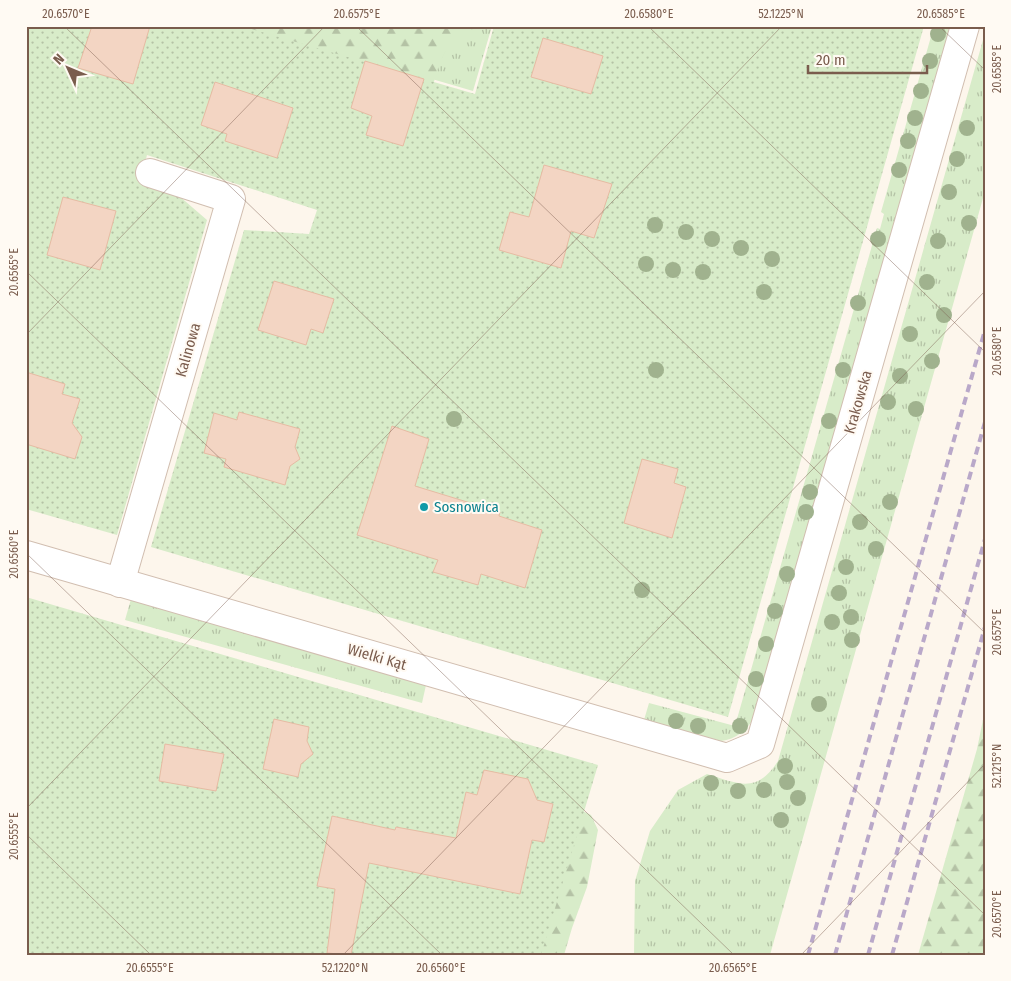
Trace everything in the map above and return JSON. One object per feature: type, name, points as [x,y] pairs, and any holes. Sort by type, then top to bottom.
[{"type":"street","name":"Krakowska","points":[[728,758],[760,744],[965,26]]},
{"type":"street","name":"Kalinowa","points":[[120,583],[231,199],[150,173]]},
{"type":"street","name":"Wielki Kąt","points":[[26,555],[728,758]]},
{"type":"green space","points":[[26,26],[241,26],[475,94],[494,26],[924,26],[728,717],[151,547],[244,230],[309,234],[317,210],[147,155],[139,181],[178,195],[207,220],[117,535],[26,509]]},
{"type":"green space","points":[[217,26],[481,26],[459,37],[445,52],[437,71],[431,95]]},
{"type":"green space","points":[[317,26],[492,26],[473,91],[312,44]]},
{"type":"green space","points":[[934,26],[948,26],[949,31],[844,415],[840,414],[754,718],[740,734],[721,741],[644,720],[649,703],[735,726],[877,228],[880,229],[884,214],[881,212]]},
{"type":"green space","points":[[985,33],[985,191],[770,955],[634,955],[635,881],[650,831],[678,790],[707,774],[738,783],[747,784],[755,782],[763,778],[778,761]]},
{"type":"green space","points":[[26,597],[598,765],[541,955],[26,955]]},
{"type":"green space","points":[[131,599],[426,685],[422,703],[125,620]]},
{"type":"green space","points":[[985,710],[985,955],[918,955],[977,749]]},
{"type":"green space","points":[[576,808],[591,815],[598,830],[587,887],[564,955],[510,955]]},
{"type":"building","points":[[92,26],[150,26],[133,84],[78,68]]},
{"type":"building","points":[[543,38],[603,56],[591,94],[531,77]]},
{"type":"building","points":[[365,61],[424,79],[403,146],[366,135],[372,116],[351,108]]},
{"type":"building","points":[[215,82],[293,108],[277,158],[225,141],[227,134],[201,125]]},
{"type":"building","points":[[544,165],[612,184],[594,238],[571,231],[561,268],[499,250],[510,212],[529,217]]},
{"type":"building","points":[[63,197],[116,211],[100,270],[47,255]]},
{"type":"building","points":[[274,281],[334,299],[323,333],[311,329],[306,345],[258,330]]},
{"type":"building","points":[[26,372],[65,384],[62,394],[80,399],[72,423],[82,437],[75,459],[26,444]]},
{"type":"building","points":[[239,412],[300,429],[295,447],[300,459],[290,466],[285,485],[224,467],[226,459],[204,453],[214,413],[237,420]]},
{"type":"building","name":"Sosnowica","points":[[392,426],[429,439],[415,486],[500,512],[499,516],[542,530],[525,588],[481,574],[478,585],[433,572],[438,560],[357,535]]},
{"type":"building","points":[[642,459],[678,469],[674,483],[686,487],[672,538],[624,523]]},
{"type":"building","points":[[274,719],[309,727],[307,741],[313,754],[301,764],[298,777],[263,769]]},
{"type":"building","points":[[165,744],[224,754],[216,791],[159,781]]},
{"type":"building","points":[[484,770],[528,779],[537,800],[553,804],[544,842],[532,840],[520,894],[369,863],[351,955],[327,953],[335,889],[317,886],[332,816],[395,830],[396,827],[456,838],[466,792],[477,795]]},
{"type":"railway","points":[[808,955],[985,330]]},
{"type":"railway","points":[[835,955],[985,422]]},
{"type":"railway","points":[[868,955],[985,539]]},
{"type":"railway","points":[[892,955],[985,627]]},
{"type":"place","name":"Sosnowica","points":[[424,507]]}]
